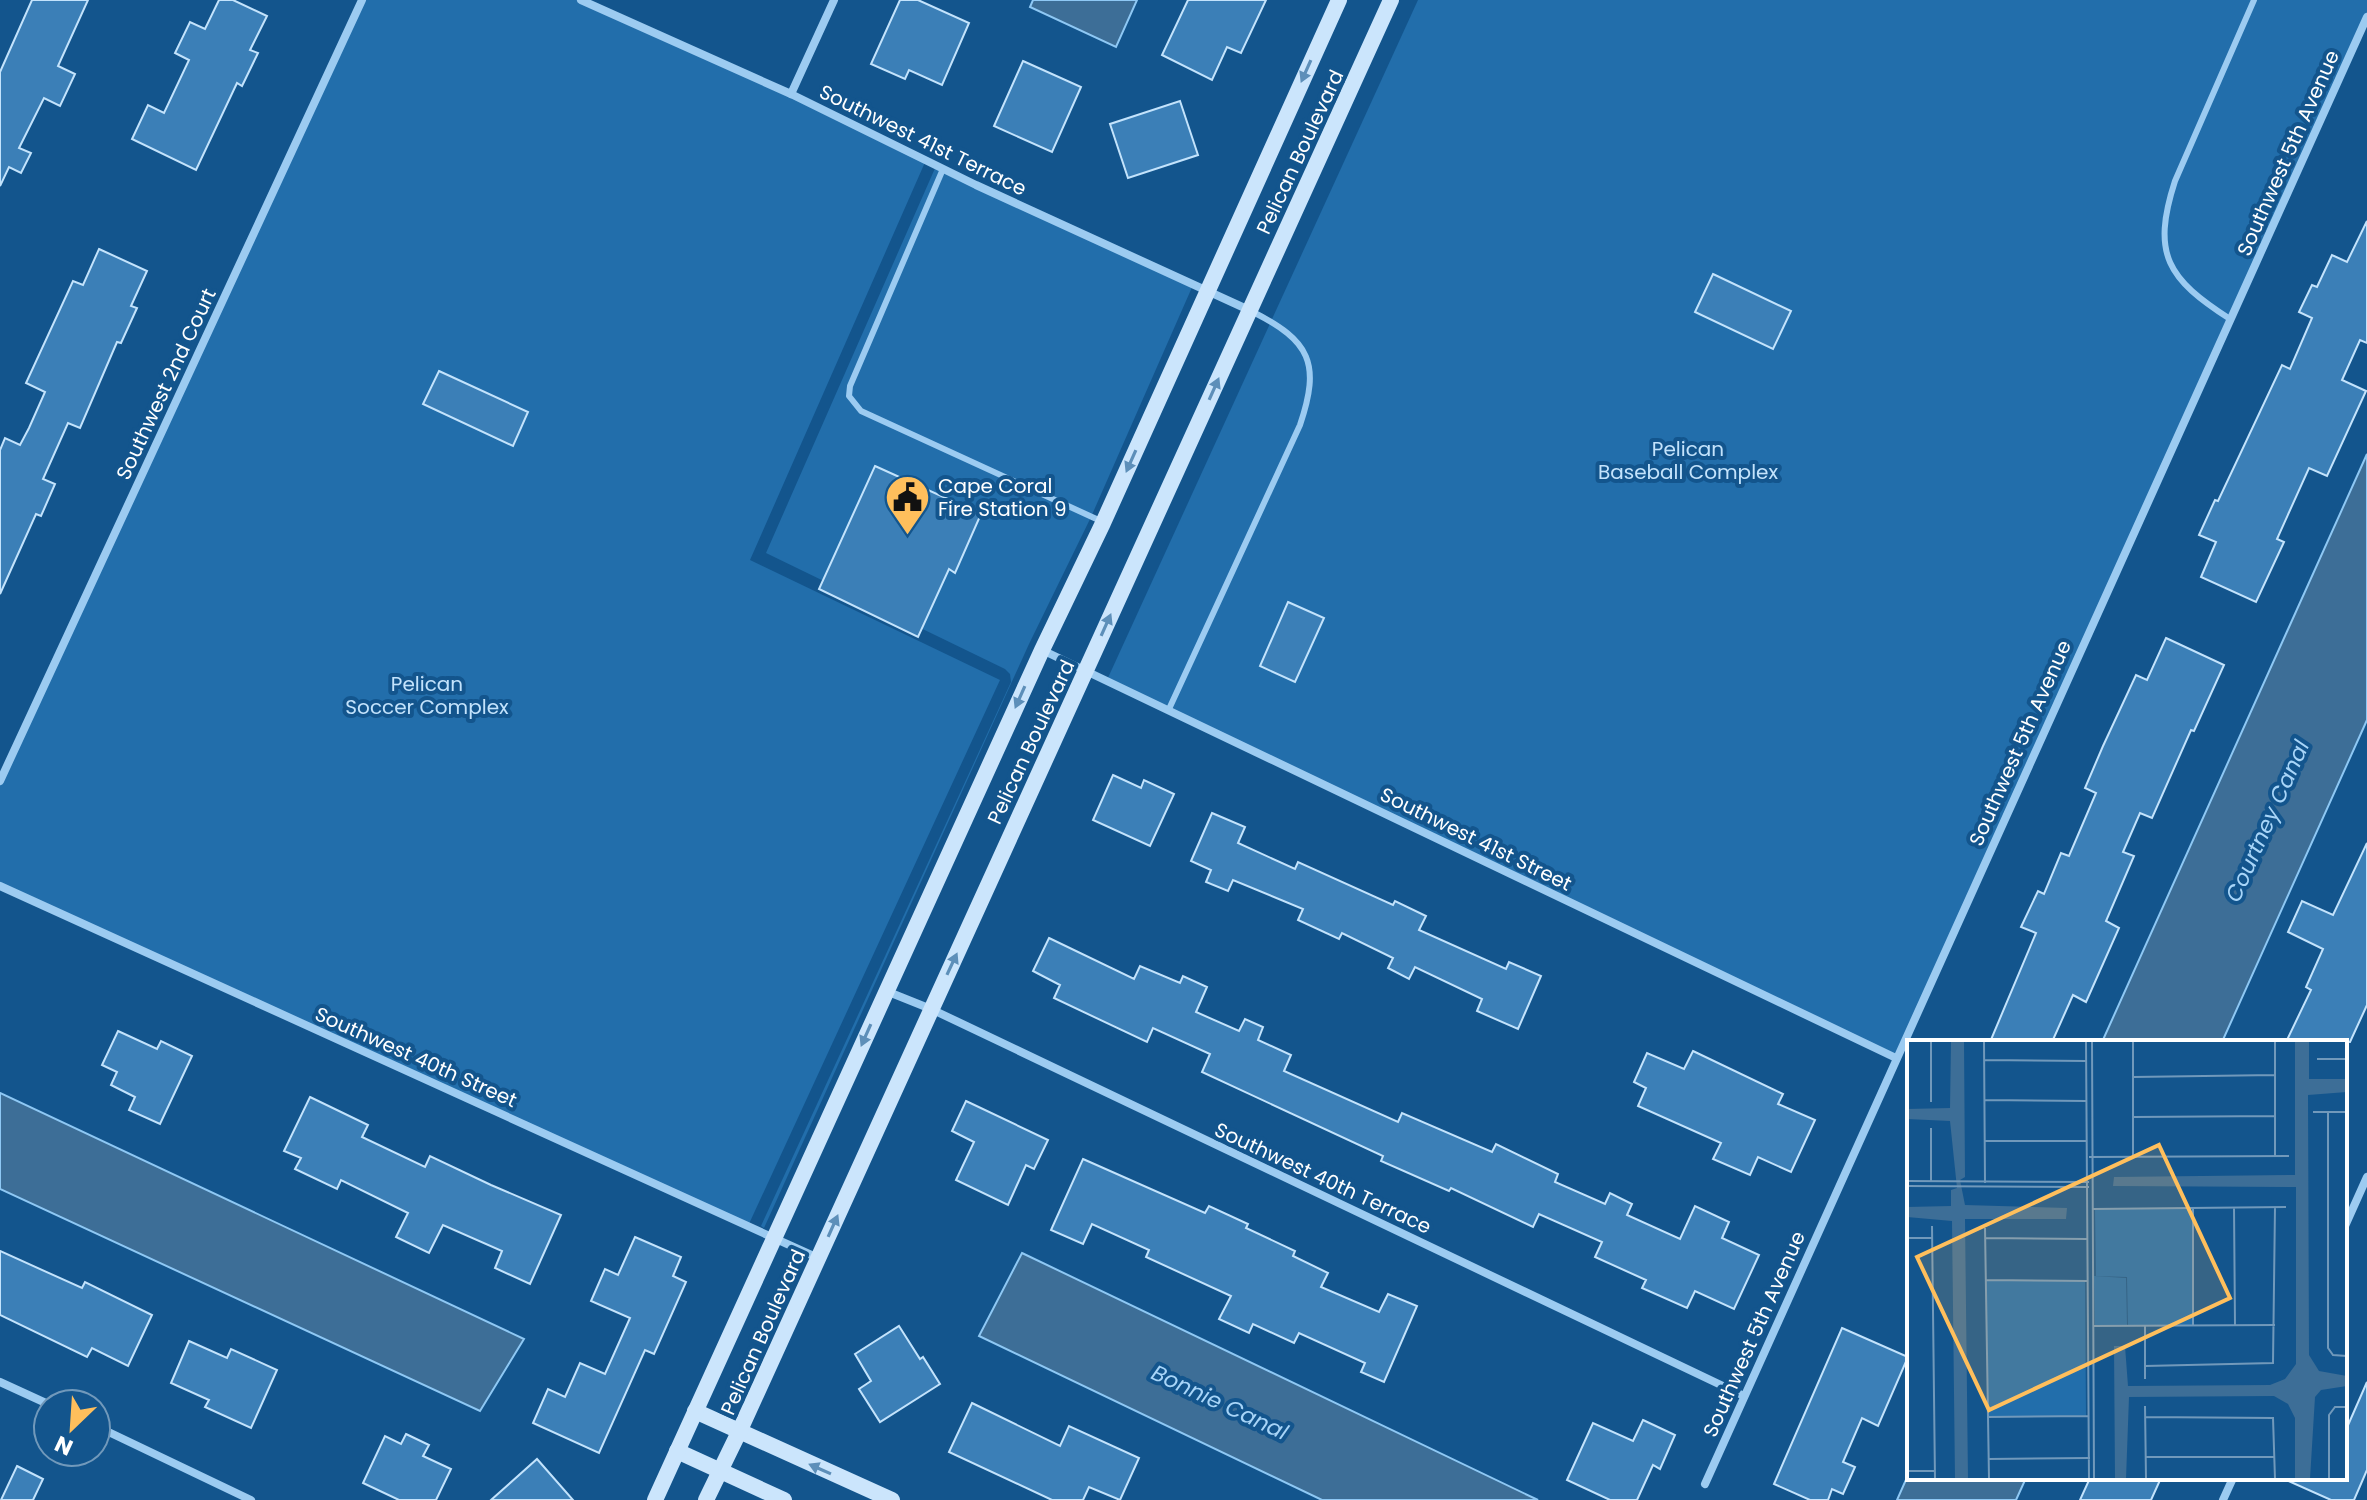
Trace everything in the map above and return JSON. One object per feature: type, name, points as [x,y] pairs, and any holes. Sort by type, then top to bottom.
[{"type":"street","name":"Southwest 2nd Court","points":[[0,781],[362,0]]},
{"type":"street","name":"Southwest 41st Terrace","points":[[581,0],[791,94],[943,169],[1250,310]]},
{"type":"street","points":[[791,94],[834,0]]},
{"type":"street","name":"Pelican Boulevard","points":[[655,1500],[1339,0]]},
{"type":"street","name":"Pelican Boulevard","points":[[706,1500],[1391,0]]},
{"type":"street","name":"Southwest 5th Avenue","points":[[1705,1484],[2367,17]]},
{"type":"street","name":"Southwest 41st Street","points":[[1042,650],[1896,1058]]},
{"type":"street","name":"Southwest 40th Street","points":[[0,886],[818,1258]]},
{"type":"street","name":"Southwest 40th Terrace","points":[[886,991],[931,1009],[1744,1396]]},
{"type":"street","points":[[2347,1222],[2367,1177]]},
{"type":"street","points":[[0,1382],[32,1397]]},
{"type":"street","points":[[695,1411],[892,1500]]},
{"type":"street","points":[[112,1434],[251,1500]]},
{"type":"street","points":[[677,1451],[784,1500]]},
{"type":"street","points":[[2223,1500],[2232,1480]]},
{"type":"lane","points":[[2230,319],[2197,298],[2180,280],[2168,260],[2164,235],[2166,209],[2175,181],[2254,0]]},
{"type":"lane","points":[[943,169],[850,386],[849,396],[861,411],[1103,523]]},
{"type":"lane","points":[[1169,709],[1309,401],[1311,380],[1308,359],[1297,339],[1250,310]]},
{"type":"green space","name":"Pelican Soccer Complex","points":[[362,0],[580,0],[926,160],[750,560],[1000,680],[748,1226],[0,886],[0,781]]},
{"type":"green space","name":"Pelican Baseball Complex","points":[[1418,0],[2367,0],[2367,17],[1896,1058],[1107,680]]},
{"type":"green space","points":[[936,166],[1193,285],[1091,517],[1029,644],[764,1228],[761,1226],[1011,682],[1010,674],[1005,669],[766,553]]},
{"type":"water","points":[[1033,0],[1137,0],[1116,47],[1030,7]]},
{"type":"water","name":"Courtney Canal","points":[[2367,454],[2367,720],[2223,1040],[2103,1040]]},
{"type":"water","points":[[0,1093],[524,1339],[480,1411],[0,1189]]},
{"type":"water","name":"Bonnie Canal","points":[[1022,1253],[1538,1500],[1322,1500],[979,1336]]},
{"type":"water","points":[[1907,1478],[1907,1480],[2025,1480],[2016,1500],[1897,1500]]},
{"type":"building","points":[[32,0],[88,0],[58,66],[75,74],[60,106],[44,98],[19,148],[31,153],[21,173],[9,167],[0,186],[0,72]]},
{"type":"building","points":[[219,0],[233,0],[267,16],[250,50],[258,53],[242,86],[237,83],[196,170],[132,139],[148,105],[164,113],[189,60],[175,53],[190,22],[205,29]]},
{"type":"building","points":[[900,0],[918,0],[969,23],[942,85],[909,70],[905,79],[871,64]]},
{"type":"building","points":[[1188,0],[1266,0],[1241,53],[1227,47],[1212,80],[1162,55]]},
{"type":"building","points":[[1023,61],[1081,87],[1052,152],[994,126]]},
{"type":"building","points":[[1180,101],[1198,155],[1128,178],[1110,124]]},
{"type":"building","points":[[2367,221],[2367,343],[2360,340],[2342,380],[2366,391],[2327,476],[2309,468],[2277,539],[2284,542],[2256,602],[2201,577],[2216,542],[2199,535],[2282,365],[2290,369],[2312,318],[2299,312],[2312,285],[2317,287],[2332,255],[2347,262]]},
{"type":"building","points":[[99,249],[147,271],[131,306],[137,308],[121,343],[117,342],[80,428],[68,423],[43,479],[55,484],[41,516],[36,514],[0,594],[0,450],[5,438],[20,445],[29,428],[45,392],[26,383],[73,281],[83,285]]},
{"type":"building","points":[[1713,274],[1791,311],[1773,349],[1695,312]]},
{"type":"building","points":[[439,371],[528,412],[513,446],[423,404]]},
{"type":"building","name":"Cape Coral Fire Station 9","points":[[875,466],[981,514],[955,573],[949,569],[918,637],[819,589]]},
{"type":"building","points":[[1288,602],[1324,618],[1295,682],[1260,666]]},
{"type":"building","points":[[2166,638],[2224,665],[2152,818],[2140,813],[2123,852],[2134,856],[2106,921],[2119,928],[2086,1002],[2073,995],[2053,1040],[1991,1040],[2036,933],[2021,927],[2038,891],[2044,894],[2061,853],[2069,856],[2096,793],[2085,788],[2136,675],[2147,680]]},
{"type":"building","points":[[1113,775],[1141,788],[1144,780],[1174,794],[1150,846],[1093,820]]},
{"type":"building","points":[[1212,813],[1245,827],[1238,843],[1295,869],[1298,862],[1393,905],[1395,901],[1426,916],[1419,930],[1506,969],[1509,962],[1541,976],[1518,1029],[1477,1011],[1482,999],[1415,967],[1409,979],[1388,968],[1393,958],[1342,933],[1339,939],[1298,920],[1303,909],[1233,880],[1228,891],[1206,882],[1211,870],[1191,861]]},
{"type":"building","points":[[2367,843],[2367,1005],[2350,1042],[2287,1040],[2311,990],[2306,987],[2323,949],[2288,932],[2302,901],[2333,915]]},
{"type":"building","points":[[1049,938],[1134,979],[1140,966],[1180,983],[1183,976],[1207,987],[1196,1012],[1239,1031],[1245,1019],[1263,1027],[1258,1040],[1291,1055],[1284,1071],[1398,1122],[1402,1113],[1492,1152],[1496,1144],[1558,1174],[1555,1182],[1605,1204],[1610,1193],[1632,1204],[1627,1215],[1680,1239],[1695,1206],[1729,1222],[1722,1238],[1759,1255],[1734,1309],[1695,1291],[1687,1308],[1642,1288],[1646,1280],[1595,1257],[1602,1242],[1539,1214],[1533,1227],[1451,1188],[1449,1191],[1381,1161],[1383,1156],[1202,1072],[1210,1054],[1153,1028],[1147,1042],[1054,998],[1060,985],[1033,971]]},
{"type":"building","points":[[118,1031],[157,1049],[161,1041],[192,1056],[160,1124],[129,1110],[135,1097],[111,1085],[117,1072],[102,1065]]},
{"type":"building","points":[[1693,1051],[1783,1094],[1778,1104],[1815,1120],[1791,1172],[1758,1157],[1750,1175],[1713,1159],[1721,1143],[1638,1106],[1646,1088],[1634,1082],[1647,1053],[1684,1069]]},
{"type":"building","points":[[310,1097],[368,1125],[362,1137],[425,1167],[430,1156],[561,1215],[530,1284],[495,1268],[502,1251],[443,1225],[429,1253],[396,1237],[408,1213],[341,1180],[337,1189],[295,1169],[301,1158],[284,1151]]},
{"type":"building","points":[[966,1101],[1048,1140],[1034,1169],[1026,1165],[1008,1205],[956,1180],[974,1142],[952,1131]]},
{"type":"building","points":[[1083,1159],[1205,1213],[1209,1206],[1248,1224],[1246,1228],[1295,1251],[1293,1256],[1328,1273],[1321,1287],[1379,1312],[1388,1294],[1417,1306],[1384,1382],[1361,1372],[1365,1363],[1299,1333],[1294,1343],[1253,1324],[1249,1333],[1219,1319],[1231,1296],[1146,1257],[1149,1250],[1092,1224],[1083,1244],[1051,1230]]},
{"type":"building","points":[[635,1237],[681,1257],[673,1276],[686,1282],[654,1354],[645,1350],[599,1453],[533,1423],[548,1389],[565,1397],[580,1363],[605,1374],[630,1318],[591,1301],[605,1269],[618,1275]]},
{"type":"building","points":[[0,1251],[82,1288],[85,1282],[152,1315],[128,1366],[92,1348],[87,1357],[0,1315]]},
{"type":"building","points":[[899,1326],[940,1384],[880,1422],[859,1389],[871,1381],[855,1354]]},
{"type":"building","points":[[1842,1328],[1907,1357],[1878,1426],[1862,1418],[1843,1462],[1855,1467],[1843,1494],[1832,1489],[1828,1500],[1810,1500],[1774,1484]]},
{"type":"building","points":[[189,1341],[227,1358],[231,1349],[277,1370],[251,1428],[205,1407],[209,1400],[171,1383]]},
{"type":"building","points":[[2367,1382],[2367,1470],[2354,1500],[2331,1500],[2286,1480],[2347,1480],[2347,1427]]},
{"type":"building","points":[[972,1403],[1060,1446],[1069,1426],[1139,1458],[1120,1500],[1089,1487],[1083,1500],[1052,1500],[949,1452]]},
{"type":"building","points":[[1643,1420],[1675,1435],[1660,1469],[1653,1465],[1637,1500],[1610,1500],[1567,1480],[1593,1423],[1633,1441]]},
{"type":"building","points":[[406,1434],[429,1445],[423,1456],[451,1469],[436,1500],[399,1500],[363,1483],[385,1436],[401,1444]]},
{"type":"building","points":[[537,1459],[573,1500],[491,1500]]},
{"type":"building","points":[[17,1466],[43,1479],[33,1500],[1,1500]]},
{"type":"building","points":[[2089,1480],[2160,1480],[2151,1500],[2080,1500]]},
{"type":"place","name":"Cape Coral Fire Station 9","points":[[907,537]]}]
